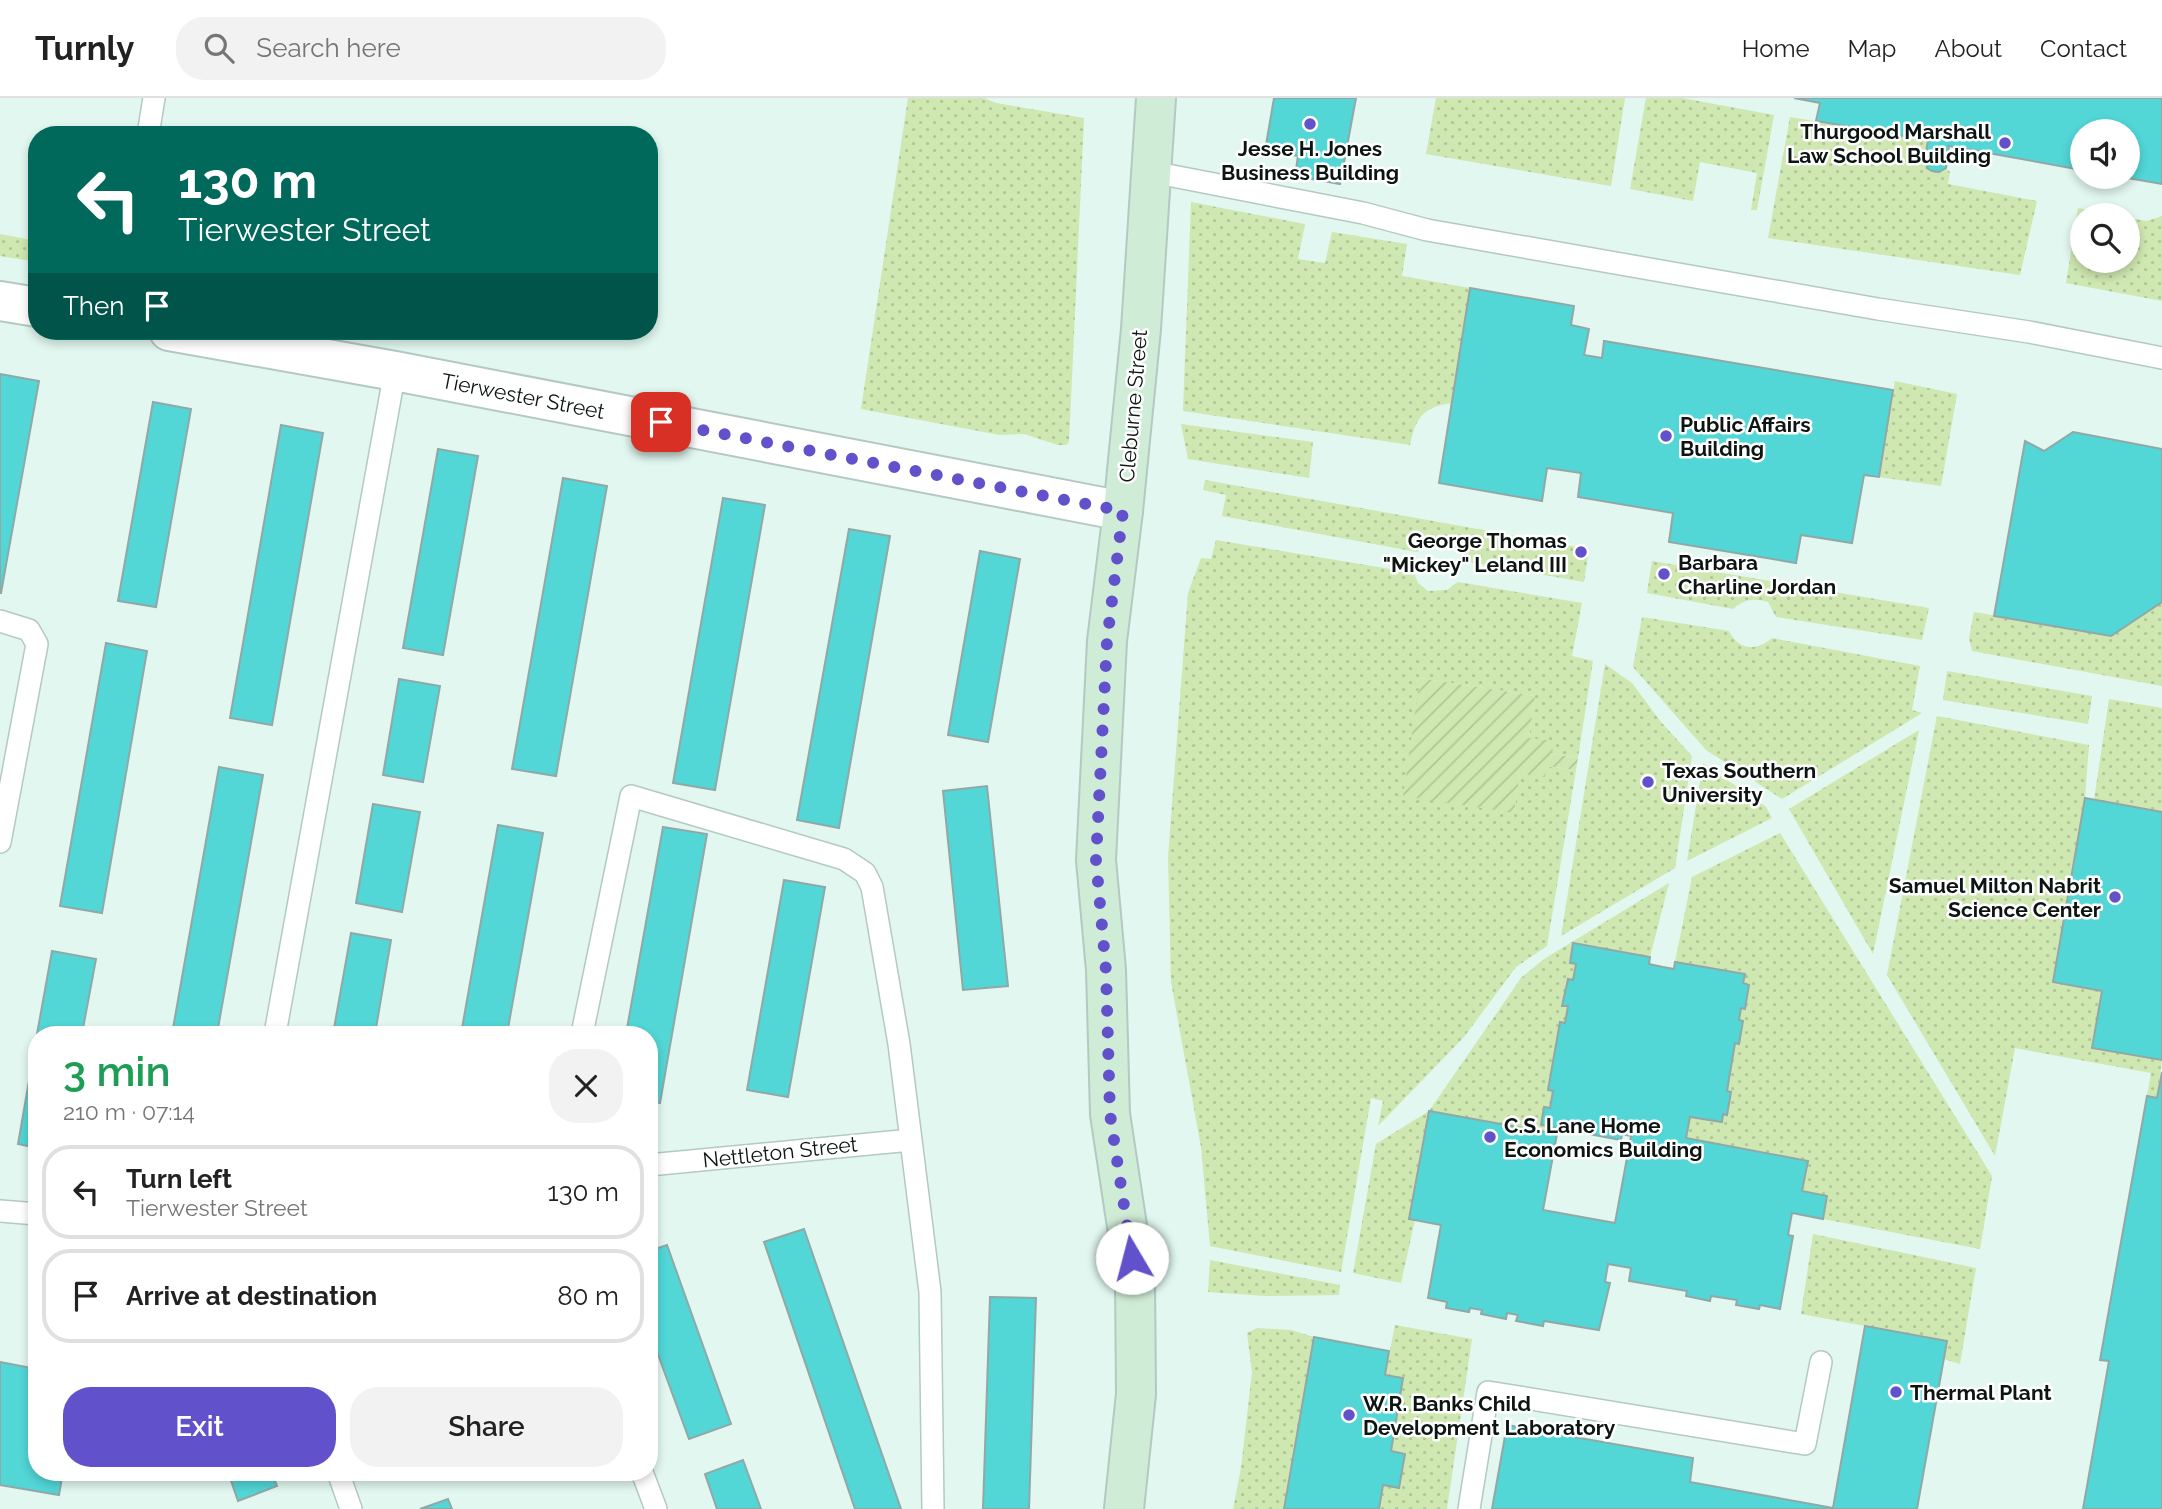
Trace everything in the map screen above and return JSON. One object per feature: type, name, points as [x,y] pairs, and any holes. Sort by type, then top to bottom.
[{"type":"main road","name":"Cleburne Street","points":[[1124,1509],[1136,1394],[1135,1279],[1110,1114],[1106,971],[1096,860],[1107,641],[1141,329],[1156,98]]},
{"type":"street","points":[[0,301],[28,306]]},
{"type":"street","name":"Tierwester Street","points":[[220,340],[395,371],[1123,511]]},
{"type":"lane","points":[[149,126],[154,98]]},
{"type":"lane","points":[[1152,172],[1427,229],[1878,309],[2029,332],[2162,358]]},
{"type":"lane","points":[[276,1026],[395,371]]},
{"type":"lane","points":[[0,621],[29,630],[37,644],[0,842]]},
{"type":"lane","points":[[584,1026],[631,796],[844,859],[865,873],[872,887],[899,1044],[930,1292],[933,1509]]},
{"type":"lane","name":"Nettleton Street","points":[[658,1164],[911,1139]]},
{"type":"lane","points":[[0,1211],[28,1213]]},
{"type":"lane","points":[[1469,1509],[1489,1392],[1805,1444],[1821,1362]]},
{"type":"lane","points":[[341,1481],[351,1509]]},
{"type":"lane","points":[[645,1481],[656,1509]]},
{"type":"green space","points":[[908,98],[984,98],[996,103],[1084,118],[1069,442],[1066,445],[1024,434],[1000,435],[861,409]]},
{"type":"green space","points":[[1436,98],[1625,98],[1611,186],[1426,154]]},
{"type":"green space","points":[[1646,98],[1682,98],[1774,115],[1757,210],[1751,210],[1757,173],[1700,162],[1693,201],[1630,189]]},
{"type":"green space","points":[[1790,117],[1928,140],[1925,159],[1927,168],[1946,168],[1950,172],[1948,184],[2037,201],[2020,275],[1768,238]]},
{"type":"green space","points":[[1191,202],[1305,224],[1298,259],[1325,263],[1332,232],[1407,244],[1402,276],[1470,288],[1452,403],[1434,407],[1422,415],[1410,445],[1183,411]]},
{"type":"green space","points":[[2162,216],[2162,301],[2066,283],[2070,258],[2070,273],[2140,273],[2140,220],[2147,221]]},
{"type":"green space","points":[[0,234],[28,239],[28,261],[0,256]]},
{"type":"green space","points":[[1895,381],[1957,394],[1941,486],[1879,477]]},
{"type":"green space","points":[[1181,424],[1313,442],[1309,478],[1188,459]]},
{"type":"green space","points":[[1205,480],[1589,549],[1584,582],[1463,561],[1454,548],[1443,542],[1430,544],[1417,552],[1222,516],[1226,495],[1203,490]]},
{"type":"green space","points":[[1216,540],[1414,573],[1418,583],[1428,591],[1447,590],[1458,582],[1582,603],[1572,656],[1593,661],[1578,758],[1552,754],[1529,738],[1535,696],[1420,678],[1514,813],[1520,773],[1546,766],[1576,770],[1547,946],[1516,967],[1464,1037],[1378,1126],[1383,1101],[1371,1098],[1341,1272],[1210,1246],[1201,1147],[1171,982],[1168,857],[1188,593],[1201,558],[1211,559]]},
{"type":"green space","points":[[1652,561],[1929,608],[1922,640],[1776,617],[1768,602],[1763,601],[1745,601],[1733,609],[1647,593]]},
{"type":"green space","points":[[2162,602],[2162,686],[1972,651],[1969,638],[1974,612],[2111,636]]},
{"type":"green space","points":[[1642,617],[1729,631],[1737,642],[1748,647],[1760,645],[1772,638],[1920,666],[1912,710],[1922,713],[1782,799],[1706,750],[1633,667]]},
{"type":"green space","points":[[1605,664],[1632,683],[1661,722],[1692,756],[1675,868],[1561,936]]},
{"type":"green space","points":[[1947,671],[2092,696],[2088,724],[1943,700]]},
{"type":"green space","points":[[1420,678],[1535,696],[1529,738],[1554,741],[1552,754],[1578,758],[1576,770],[1547,766],[1545,777],[1520,773],[1514,813],[1403,796]]},
{"type":"green space","points":[[2109,699],[2162,708],[2162,812],[2094,800]]},
{"type":"green space","points":[[1937,716],[2089,745],[2085,798],[2053,982],[2102,991],[2092,1048],[2162,1060],[2157,1098],[2147,1096],[2151,1073],[2015,1048],[1995,1156],[1887,975]]},
{"type":"green space","points":[[1919,730],[1873,954],[1789,809]]},
{"type":"green space","points":[[1703,763],[1766,807],[1772,818],[1687,861]]},
{"type":"green space","points":[[1780,833],[1992,1176],[1980,1249],[1823,1219],[1827,1196],[1802,1191],[1808,1161],[1686,1138],[1690,1117],[1721,1122],[1723,1114],[1727,1115],[1731,1092],[1727,1090],[1735,1043],[1739,1043],[1743,1021],[1739,1020],[1741,1008],[1745,1009],[1749,985],[1743,983],[1745,974],[1675,962],[1692,877]]},
{"type":"green space","points":[[1669,883],[1650,957],[1573,943],[1570,962],[1576,964],[1573,980],[1567,980],[1562,1005],[1568,1006],[1565,1023],[1560,1022],[1548,1089],[1553,1091],[1550,1108],[1544,1108],[1541,1125],[1558,1128],[1557,1134],[1429,1111],[1521,978],[1544,959]]},
{"type":"green space","points":[[1429,1111],[1409,1219],[1415,1220],[1401,1283],[1353,1273],[1376,1144]]},
{"type":"green space","points":[[1813,1234],[1976,1268],[1960,1364],[1944,1359],[1946,1341],[1801,1314]]},
{"type":"green space","points":[[1210,1260],[1340,1285],[1339,1295],[1266,1296],[1208,1292]]},
{"type":"green space","points":[[1395,1325],[1472,1339],[1447,1509],[1379,1509],[1383,1485],[1399,1488],[1405,1454],[1391,1451],[1403,1379],[1385,1375]]},
{"type":"green space","points":[[1257,1328],[1291,1330],[1314,1337],[1284,1509],[1233,1509],[1241,1468],[1252,1372],[1247,1333]]},
{"type":"building","name":"Jesse H. Jones Business Building","points":[[1274,98],[1356,98],[1340,184],[1295,176],[1298,156],[1265,151]]},
{"type":"building","name":"Thurgood Marshall Law School Building","points":[[1794,98],[2162,98],[2162,184],[2140,180],[2140,119],[2070,119],[2070,168],[1949,146],[1946,168],[1939,172],[1927,168],[1925,159],[1928,140],[1816,121],[1820,103]]},
{"type":"building","name":"Public Affairs Building","points":[[1470,288],[1574,306],[1571,325],[1589,329],[1584,355],[1602,358],[1604,341],[1893,390],[1879,477],[1864,475],[1852,543],[1801,535],[1796,563],[1669,542],[1673,513],[1578,497],[1581,473],[1547,468],[1542,501],[1439,483]]},
{"type":"building","points":[[0,374],[39,381],[1,593],[0,593]]},
{"type":"building","points":[[153,402],[191,409],[156,607],[118,601]]},
{"type":"building","points":[[281,425],[323,433],[272,725],[230,718]]},
{"type":"building","points":[[2073,432],[2162,449],[2162,602],[2111,636],[1994,616],[2025,441],[2044,451]]},
{"type":"building","points":[[438,449],[478,456],[443,655],[403,648]]},
{"type":"building","points":[[563,478],[607,486],[556,776],[512,769]]},
{"type":"building","points":[[723,498],[765,505],[715,790],[673,783]]},
{"type":"building","points":[[849,529],[890,536],[839,828],[797,820]]},
{"type":"building","points":[[980,551],[1020,559],[988,742],[948,735]]},
{"type":"building","points":[[106,643],[147,651],[102,913],[60,906]]},
{"type":"building","points":[[399,679],[440,686],[423,782],[383,775]]},
{"type":"building","points":[[219,767],[263,775],[218,1026],[173,1026]]},
{"type":"building","points":[[987,786],[1008,986],[963,990],[943,791]]},
{"type":"building","name":"Samuel Milton Nabrit Science Center","points":[[2085,798],[2162,812],[2162,1060],[2092,1048],[2102,991],[2053,982]]},
{"type":"building","points":[[373,804],[420,812],[402,912],[356,903]]},
{"type":"building","points":[[498,825],[543,833],[508,1026],[462,1026]]},
{"type":"building","points":[[663,827],[707,834],[660,1103],[658,1026],[627,1026]]},
{"type":"building","points":[[784,880],[825,887],[788,1097],[747,1090]]},
{"type":"building","points":[[351,933],[391,940],[376,1026],[334,1026]]},
{"type":"building","name":"C.S. Lane Home Economics Building","points":[[1573,943],[1650,957],[1649,964],[1674,969],[1675,962],[1745,974],[1743,983],[1749,985],[1745,1009],[1741,1008],[1739,1020],[1743,1021],[1739,1044],[1735,1043],[1727,1091],[1731,1092],[1727,1115],[1723,1114],[1722,1122],[1690,1117],[1686,1138],[1808,1161],[1802,1191],[1827,1196],[1823,1219],[1792,1213],[1788,1235],[1793,1236],[1780,1309],[1760,1305],[1759,1309],[1736,1305],[1737,1300],[1711,1296],[1710,1301],[1686,1296],[1687,1291],[1629,1281],[1631,1268],[1608,1264],[1605,1282],[1610,1283],[1599,1330],[1544,1321],[1543,1326],[1516,1321],[1518,1315],[1507,1313],[1506,1319],[1481,1314],[1482,1310],[1470,1308],[1469,1312],[1446,1308],[1447,1302],[1428,1298],[1441,1225],[1409,1219],[1429,1111],[1557,1134],[1543,1210],[1615,1223],[1631,1136],[1622,1134],[1621,1140],[1541,1125],[1544,1107],[1550,1108],[1553,1091],[1548,1090],[1560,1022],[1565,1023],[1568,1006],[1562,1006],[1568,979],[1573,980],[1576,964],[1570,963]]},
{"type":"building","points":[[52,951],[96,959],[83,1026],[38,1026]]},
{"type":"building","points":[[2162,1072],[2162,1509],[2083,1509],[2109,1361],[2100,1360],[2147,1096],[2157,1098]]},
{"type":"building","points":[[28,1087],[28,1146],[18,1144]]},
{"type":"building","points":[[804,1229],[901,1509],[855,1509],[764,1242]]},
{"type":"building","points":[[667,1245],[731,1424],[689,1439],[658,1355],[658,1248]]},
{"type":"building","points":[[990,1297],[1036,1298],[1029,1509],[983,1509]]},
{"type":"building","name":"Thermal Plant","points":[[1865,1326],[1947,1341],[1917,1509],[1492,1509],[1507,1425],[1693,1458],[1690,1482],[1833,1508]]},
{"type":"building","name":"W.R. Banks Child Development Laboratory","points":[[1314,1337],[1389,1351],[1385,1375],[1403,1378],[1391,1451],[1405,1454],[1399,1488],[1383,1485],[1379,1509],[1284,1509]]},
{"type":"building","points":[[0,1362],[28,1367],[28,1481],[61,1481],[59,1495],[0,1485]]},
{"type":"building","points":[[743,1460],[761,1509],[717,1509],[705,1474]]},
{"type":"building","points":[[231,1481],[275,1481],[277,1486],[238,1501]]},
{"type":"building","points":[[448,1499],[452,1509],[420,1509]]},
{"type":"place","name":"Jesse H. Jones Business Building","points":[[1310,124]]},
{"type":"place","name":"Thurgood Marshall Law School Building","points":[[2005,143]]},
{"type":"place","name":"Public Affairs Building","points":[[1666,436]]},
{"type":"place","name":"George Thomas \"Mickey\" Leland III","points":[[1581,552]]},
{"type":"place","name":"Barbara Charline Jordan","points":[[1664,574]]},
{"type":"place","name":"Texas Southern University","points":[[1648,782]]},
{"type":"place","name":"Samuel Milton Nabrit Science Center","points":[[2115,897]]},
{"type":"place","name":"C.S. Lane Home Economics Building","points":[[1490,1137]]},
{"type":"place","name":"Thermal Plant","points":[[1896,1392]]},
{"type":"place","name":"W.R. Banks Child Development Laboratory","points":[[1349,1415]]},
{"type":"route","points":[[661,422],[1123,511],[1107,641],[1096,860],[1106,971],[1110,1114],[1132,1258]]}]
